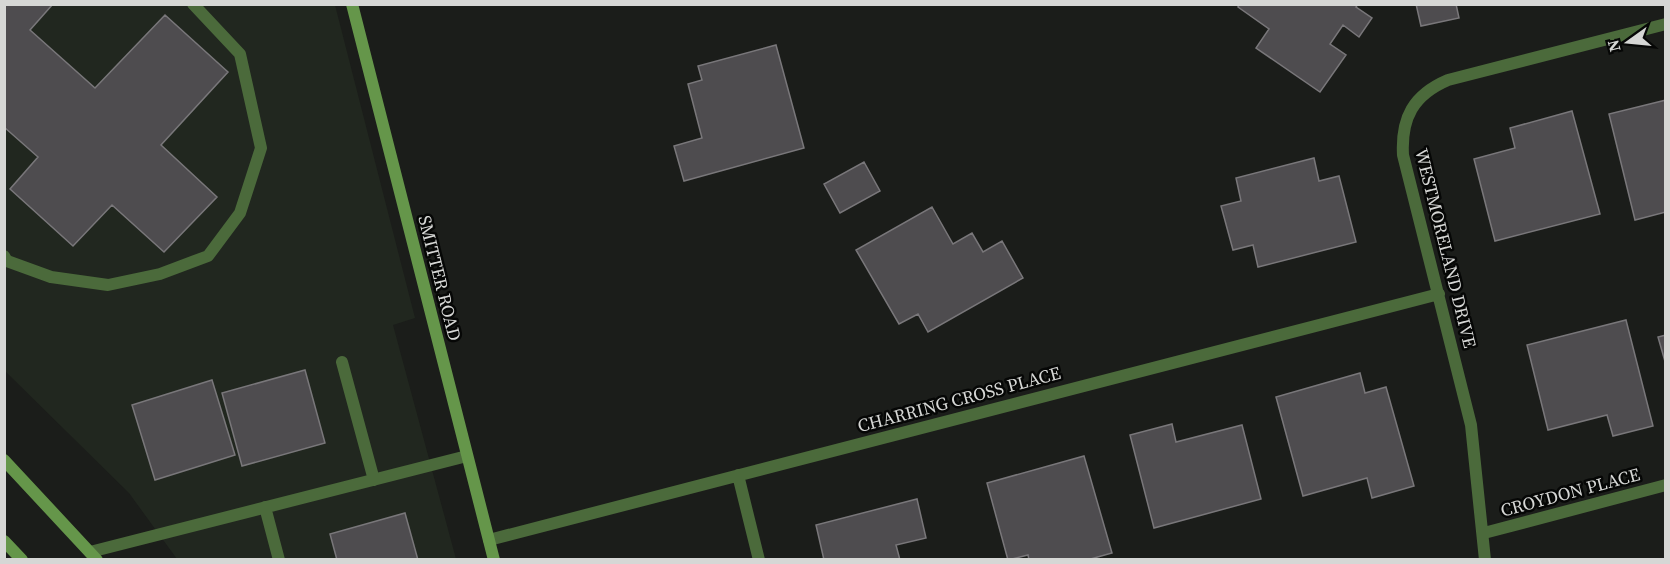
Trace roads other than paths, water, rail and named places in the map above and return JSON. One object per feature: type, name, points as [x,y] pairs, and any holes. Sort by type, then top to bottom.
[{"type":"street","points":[[4,256],[7,261],[51,277],[108,285],[160,274],[208,255],[240,213],[261,148],[240,54],[193,4]]},
{"type":"street","name":"SMITTER ROAD","points":[[352,4],[494,560]]},
{"type":"street","name":"WESTMORELAND DRIVE","points":[[1485,560],[1471,425],[1403,155],[1404,125],[1415,101],[1424,92],[1448,80],[1665,24]]},
{"type":"street","name":"CHARRING CROSS PLACE","points":[[489,540],[1439,294]]},
{"type":"street","points":[[342,362],[374,480]]},
{"type":"street","points":[[4,460],[93,556],[265,507],[467,456]]},
{"type":"street","points":[[738,475],[759,560]]},
{"type":"street","name":"CROYDON PLACE","points":[[1484,533],[1665,485]]},
{"type":"street","points":[[265,507],[279,560]]},
{"type":"street","points":[[4,542],[22,560]]}]
